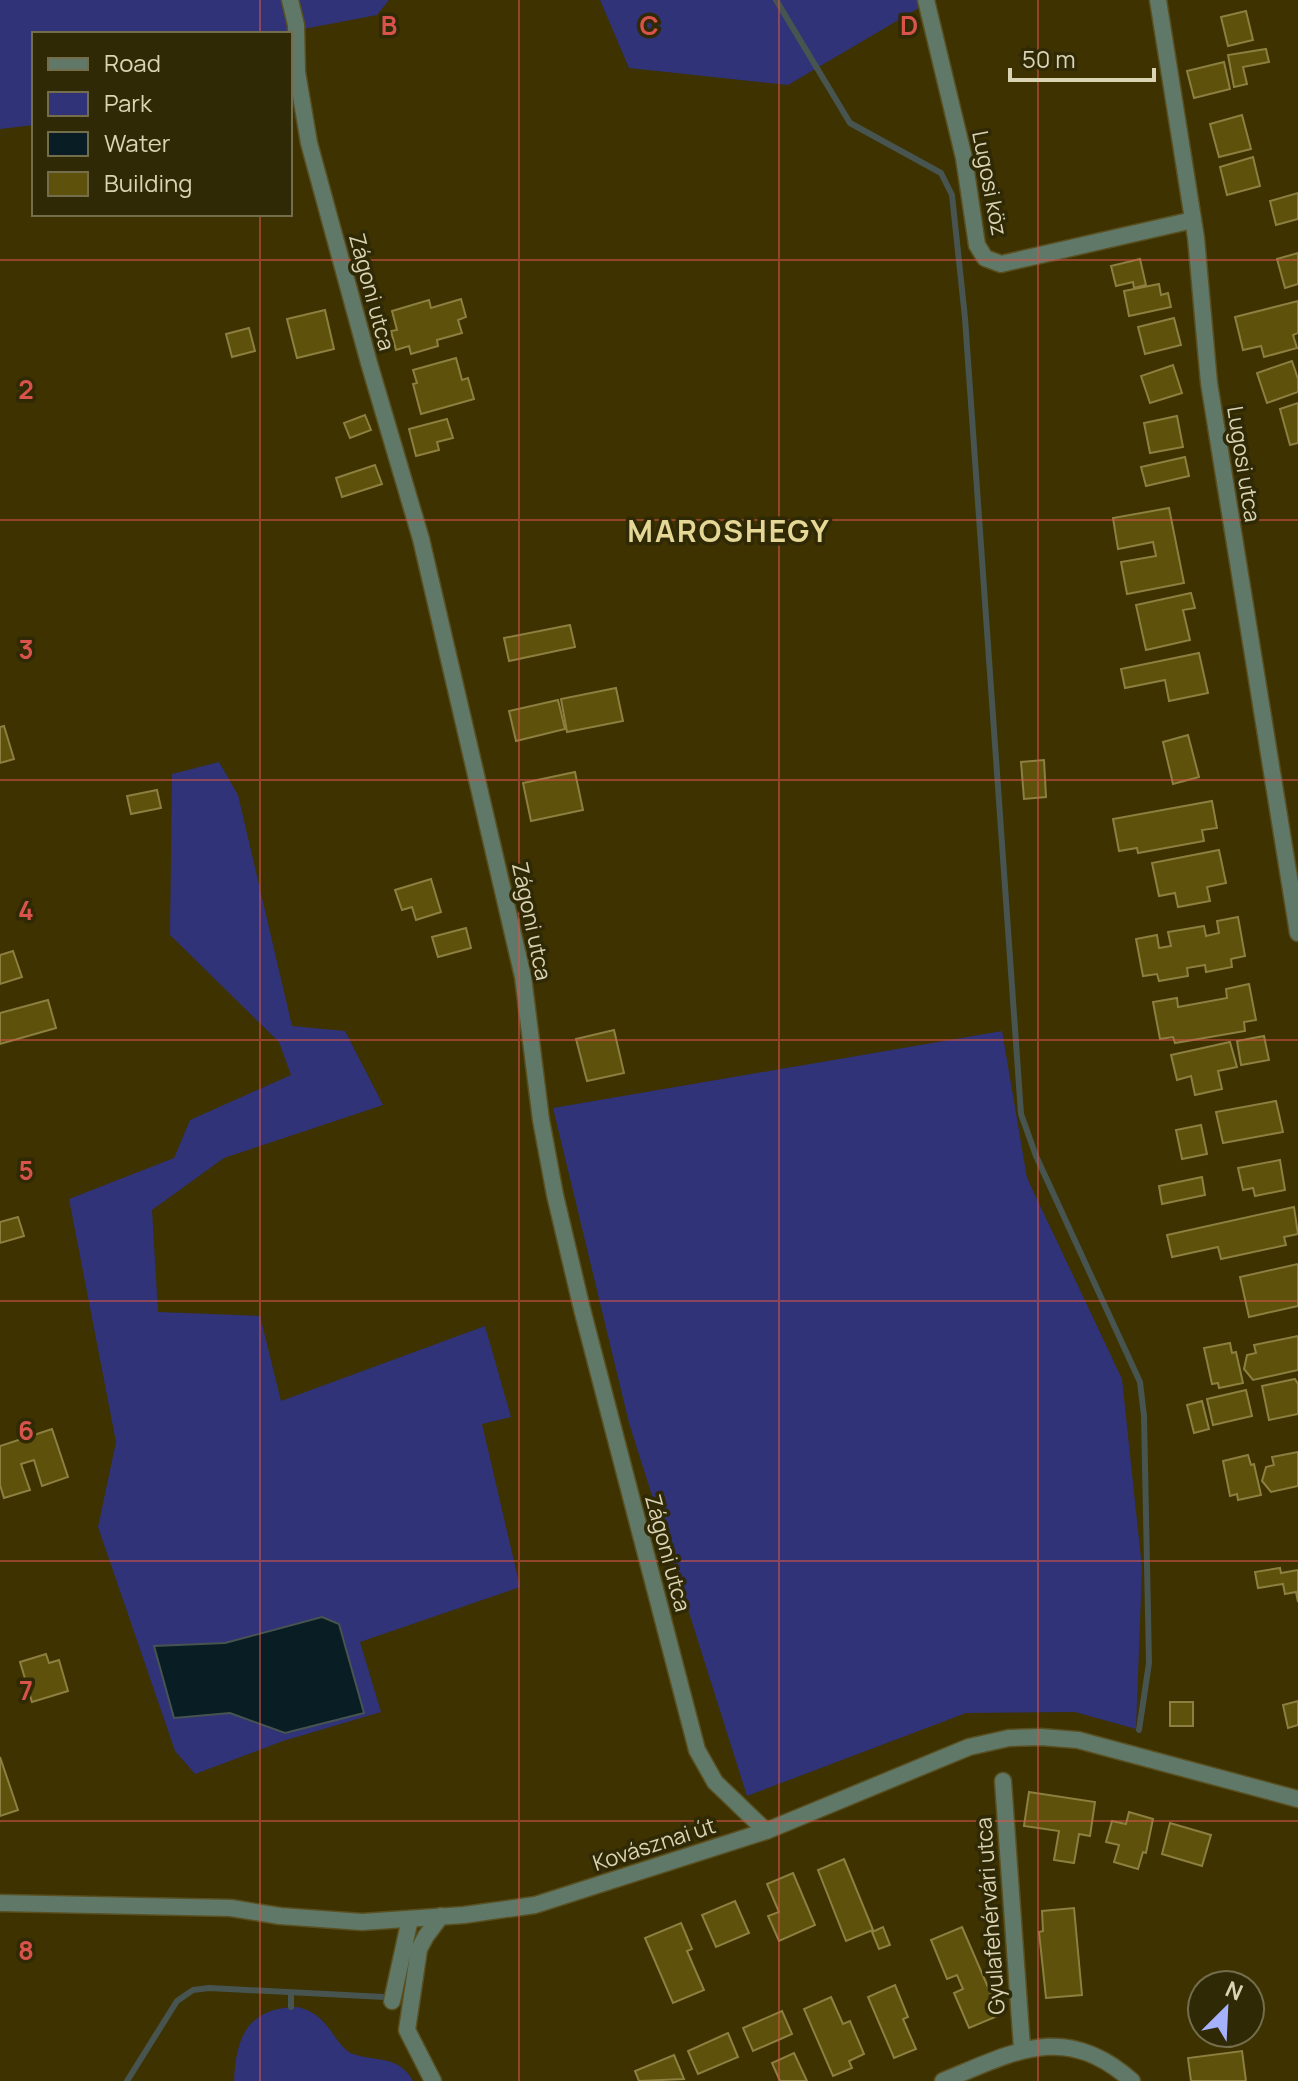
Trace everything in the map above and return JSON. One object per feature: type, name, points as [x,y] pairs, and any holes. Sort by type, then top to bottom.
[{"type":"street","name":"Zágoni utca","points":[[290,0],[296,25],[297,72],[309,143],[421,539],[523,977],[541,1120],[582,1309],[697,1750],[715,1782],[766,1831]]},
{"type":"street","name":"Lugosi köz","points":[[926,0],[964,158],[977,245],[985,258],[1001,264],[1193,220]]},
{"type":"street","name":"Lugosi utca","points":[[1158,0],[1193,220],[1209,383],[1298,933]]},
{"type":"street","name":"Kovásznai út","points":[[0,1903],[231,1908],[280,1916],[362,1922],[535,1905],[766,1831],[969,1747],[1009,1738],[1078,1740],[1298,1799]]},
{"type":"street","name":"Gyulafehérvári utca","points":[[1003,1781],[1022,2048]]},
{"type":"street","points":[[433,2081],[407,2030],[419,1949],[441,1916]]},
{"type":"street","points":[[392,2001],[410,1919]]},
{"type":"street","points":[[943,2081],[1022,2048],[1055,2047],[1085,2051],[1114,2065],[1132,2081]]},
{"type":"green space","points":[[0,0],[389,0],[377,15],[288,32],[32,32],[32,125],[0,129]]},
{"type":"green space","points":[[600,0],[922,0],[924,5],[788,85],[629,68]]},
{"type":"green space","points":[[219,762],[238,795],[292,1026],[345,1031],[383,1105],[224,1158],[152,1210],[158,1312],[260,1316],[281,1401],[485,1326],[511,1417],[482,1424],[520,1587],[360,1642],[381,1712],[283,1741],[195,1774],[175,1751],[98,1527],[116,1442],[69,1199],[174,1158],[190,1120],[291,1075],[279,1042],[170,935],[172,774]]},
{"type":"green space","points":[[1002,1031],[1027,1178],[1122,1379],[1142,1568],[1136,1729],[1075,1712],[966,1713],[747,1796],[629,1423],[553,1108]]},
{"type":"green space","points":[[297,2007],[317,2016],[341,2045],[353,2054],[394,2063],[413,2081],[234,2081],[238,2051],[248,2028],[267,2013]]},
{"type":"water","points":[[322,1617],[339,1624],[364,1713],[285,1733],[230,1713],[174,1718],[154,1646],[225,1643]]},
{"type":"building","points":[[1246,11],[1253,40],[1228,46],[1221,17]]},
{"type":"building","points":[[1266,49],[1269,62],[1243,67],[1247,84],[1234,87],[1228,55]]},
{"type":"building","points":[[1224,62],[1230,89],[1194,98],[1187,71]]},
{"type":"building","points":[[1242,115],[1251,149],[1219,157],[1210,124]]},
{"type":"building","points":[[1253,157],[1260,186],[1227,195],[1220,167]]},
{"type":"building","points":[[1298,193],[1298,219],[1276,225],[1270,201]]},
{"type":"building","points":[[1298,253],[1298,284],[1285,288],[1277,259]]},
{"type":"building","points":[[1140,259],[1146,285],[1134,288],[1133,282],[1116,286],[1111,266]]},
{"type":"building","points":[[1159,284],[1161,295],[1168,293],[1171,307],[1129,316],[1124,291]]},
{"type":"building","points":[[461,299],[466,317],[458,320],[462,333],[437,340],[438,346],[411,354],[409,346],[396,350],[391,331],[397,330],[392,311],[429,300],[431,308]]},
{"type":"building","points":[[1298,301],[1298,333],[1293,335],[1297,348],[1264,357],[1261,346],[1243,350],[1235,317]]},
{"type":"building","points":[[325,310],[334,349],[297,358],[287,319]]},
{"type":"building","points":[[1174,318],[1181,345],[1145,354],[1138,327]]},
{"type":"building","points":[[249,328],[255,351],[232,357],[226,334]]},
{"type":"building","points":[[456,358],[462,380],[468,378],[474,399],[421,414],[413,384],[417,383],[413,370]]},
{"type":"building","points":[[1292,361],[1298,379],[1298,392],[1267,403],[1257,373]]},
{"type":"building","points":[[1173,365],[1182,393],[1150,403],[1141,376]]},
{"type":"building","points":[[1298,403],[1298,443],[1290,445],[1280,409]]},
{"type":"building","points":[[365,415],[371,430],[350,438],[344,423]]},
{"type":"building","points":[[1177,416],[1183,447],[1150,453],[1144,423]]},
{"type":"building","points":[[447,419],[453,438],[437,442],[439,450],[416,456],[409,429]]},
{"type":"building","points":[[1185,457],[1189,476],[1146,486],[1141,467]]},
{"type":"building","points":[[375,465],[382,484],[342,497],[336,478]]},
{"type":"building","points":[[1169,508],[1184,583],[1127,594],[1121,562],[1156,556],[1153,542],[1118,549],[1113,518]]},
{"type":"building","points":[[1191,593],[1195,608],[1183,610],[1190,640],[1146,650],[1136,605]]},
{"type":"building","points":[[570,625],[575,647],[509,661],[504,638]]},
{"type":"building","points":[[1199,653],[1208,693],[1169,701],[1165,680],[1125,688],[1121,669]]},
{"type":"building","points":[[616,688],[623,721],[567,732],[561,699]]},
{"type":"building","points":[[558,700],[565,729],[516,741],[509,711]]},
{"type":"building","points":[[4,726],[14,759],[0,763],[0,727]]},
{"type":"building","points":[[1188,735],[1199,777],[1173,784],[1163,742]]},
{"type":"building","points":[[1044,760],[1046,797],[1024,799],[1021,762]]},
{"type":"building","points":[[575,772],[583,810],[531,821],[523,783]]},
{"type":"building","points":[[157,790],[161,808],[131,814],[127,796]]},
{"type":"building","points":[[1212,801],[1217,828],[1202,830],[1204,841],[1138,853],[1137,848],[1119,851],[1113,819]]},
{"type":"building","points":[[1219,850],[1226,883],[1207,887],[1210,901],[1178,907],[1175,893],[1159,896],[1152,863]]},
{"type":"building","points":[[431,879],[441,912],[416,920],[412,907],[402,910],[395,890]]},
{"type":"building","points":[[1238,917],[1245,956],[1231,959],[1232,967],[1206,972],[1205,965],[1187,968],[1188,976],[1159,981],[1157,974],[1143,976],[1136,939],[1157,935],[1159,948],[1171,946],[1168,932],[1204,926],[1206,936],[1219,933],[1217,921]]},
{"type":"building","points":[[466,928],[471,948],[438,957],[432,937]]},
{"type":"building","points":[[13,951],[22,977],[0,984],[0,955]]},
{"type":"building","points":[[1249,984],[1256,1020],[1244,1022],[1245,1031],[1175,1043],[1173,1037],[1160,1039],[1153,1002],[1177,998],[1178,1007],[1227,998],[1226,989]]},
{"type":"building","points":[[48,1000],[56,1028],[0,1044],[0,1013]]},
{"type":"building","points":[[614,1030],[624,1073],[587,1081],[576,1039]]},
{"type":"building","points":[[1264,1036],[1269,1060],[1241,1065],[1237,1041]]},
{"type":"building","points":[[1230,1042],[1237,1067],[1218,1071],[1222,1089],[1195,1095],[1191,1076],[1177,1080],[1171,1055]]},
{"type":"building","points":[[1276,1101],[1283,1132],[1223,1143],[1216,1112]]},
{"type":"building","points":[[1201,1125],[1207,1154],[1182,1159],[1176,1130]]},
{"type":"building","points":[[1280,1160],[1285,1190],[1255,1196],[1253,1188],[1243,1190],[1238,1168]]},
{"type":"building","points":[[1202,1177],[1205,1195],[1162,1204],[1159,1186]]},
{"type":"building","points":[[1294,1207],[1298,1234],[1284,1237],[1286,1245],[1221,1259],[1218,1247],[1172,1257],[1167,1235]]},
{"type":"building","points":[[18,1217],[24,1236],[0,1243],[0,1222]]},
{"type":"building","points":[[1298,1264],[1298,1306],[1249,1317],[1240,1277]]},
{"type":"building","points":[[1298,1336],[1298,1370],[1253,1380],[1244,1369],[1247,1355],[1256,1353],[1254,1345]]},
{"type":"building","points":[[1230,1343],[1232,1353],[1236,1352],[1243,1383],[1219,1388],[1218,1383],[1212,1384],[1204,1348]]},
{"type":"building","points":[[1295,1379],[1298,1384],[1298,1414],[1269,1420],[1262,1386]]},
{"type":"building","points":[[1246,1390],[1252,1416],[1213,1425],[1207,1399]]},
{"type":"building","points":[[1202,1401],[1209,1429],[1194,1433],[1187,1405]]},
{"type":"building","points":[[52,1429],[68,1477],[42,1486],[34,1460],[21,1464],[30,1490],[4,1498],[0,1485],[0,1446]]},
{"type":"building","points":[[1298,1452],[1298,1486],[1271,1492],[1262,1481],[1266,1467],[1274,1465],[1272,1457]]},
{"type":"building","points":[[1248,1455],[1251,1465],[1254,1464],[1261,1495],[1238,1500],[1237,1494],[1230,1496],[1223,1461]]},
{"type":"building","points":[[1280,1568],[1281,1573],[1298,1570],[1298,1602],[1296,1592],[1285,1594],[1283,1584],[1258,1588],[1255,1572]]},
{"type":"building","points":[[46,1654],[49,1663],[59,1660],[68,1691],[32,1702],[20,1662]]},
{"type":"building","points":[[1298,1701],[1298,1725],[1288,1728],[1283,1705]]},
{"type":"building","points":[[1170,1702],[1193,1702],[1193,1726],[1170,1726]]},
{"type":"building","points":[[0,1757],[18,1810],[0,1816]]},
{"type":"building","points":[[1029,1792],[1095,1802],[1090,1836],[1079,1834],[1074,1863],[1054,1860],[1059,1831],[1024,1826]]},
{"type":"building","points":[[1129,1812],[1153,1819],[1146,1853],[1143,1852],[1138,1869],[1114,1862],[1119,1845],[1106,1842],[1112,1821],[1126,1824]]},
{"type":"building","points":[[1170,1823],[1211,1835],[1202,1866],[1162,1854]]},
{"type":"building","points":[[844,1859],[873,1930],[846,1941],[818,1870]]},
{"type":"building","points":[[793,1873],[815,1925],[779,1941],[768,1916],[779,1912],[767,1884]]},
{"type":"building","points":[[735,1901],[749,1933],[716,1947],[702,1915]]},
{"type":"building","points":[[1074,1908],[1082,1995],[1046,1998],[1039,1932],[1043,1931],[1042,1911]]},
{"type":"building","points":[[681,1923],[692,1949],[687,1951],[704,1990],[673,2003],[645,1938]]},
{"type":"building","points":[[883,1927],[890,1945],[879,1949],[872,1932]]},
{"type":"building","points":[[962,1927],[1000,2015],[969,2028],[954,1993],[963,1989],[957,1975],[947,1979],[931,1940]]},
{"type":"building","points":[[895,1985],[908,2017],[903,2019],[916,2049],[894,2058],[868,1997]]},
{"type":"building","points":[[831,1997],[843,2024],[850,2021],[864,2054],[849,2061],[852,2068],[833,2076],[804,2009]]},
{"type":"building","points":[[782,2011],[792,2034],[753,2051],[743,2028]]},
{"type":"building","points":[[728,2033],[738,2057],[698,2074],[688,2051]]},
{"type":"building","points":[[1242,2051],[1246,2081],[1191,2081],[1188,2058]]},
{"type":"building","points":[[794,2053],[807,2081],[780,2081],[772,2063]]},
{"type":"building","points":[[674,2055],[684,2079],[639,2081],[635,2071]]},
{"type":"waterway","points":[[776,0],[850,123],[941,173],[952,195],[965,318],[1021,1114],[1036,1156],[1140,1382],[1144,1416],[1149,1663],[1139,1730]]},
{"type":"waterway","points":[[127,2081],[177,2001],[193,1990],[209,1988],[384,1997]]},
{"type":"waterway","points":[[291,1993],[291,2007]]},
{"type":"district","name":"MAROSHEGY","points":[[729,530]]}]
